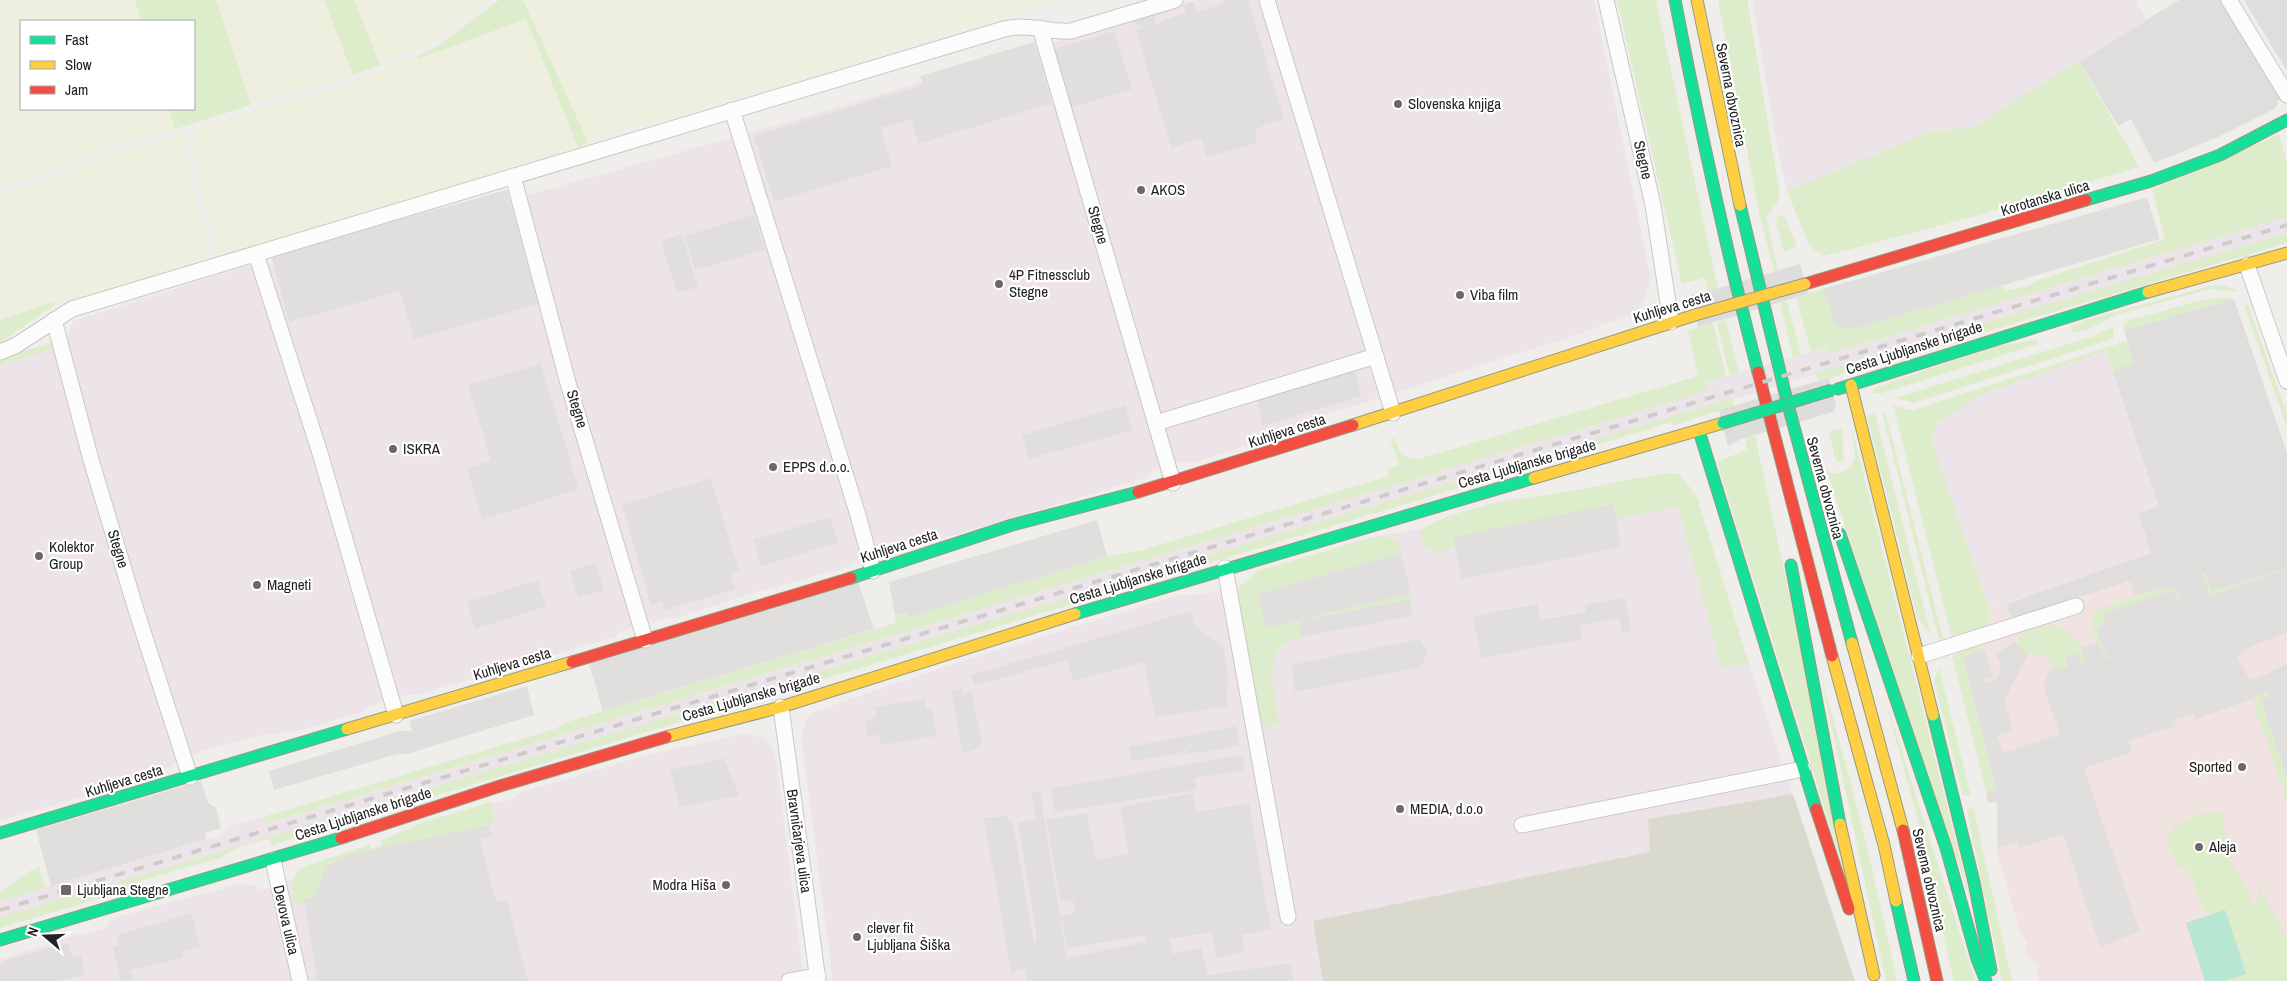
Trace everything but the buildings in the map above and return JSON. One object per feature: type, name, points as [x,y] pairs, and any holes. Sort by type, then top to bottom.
[{"type":"main road","points":[[1675,0],[1696,111],[1732,273],[1884,845],[1914,981]]},
{"type":"main road","name":"Severna obvoznica","points":[[1697,0],[1741,213],[1797,440],[1879,737],[1922,910],[1937,981]]},
{"type":"main road","name":"Korotanska ulica","points":[[1805,284],[2151,181],[2220,154],[2287,120]]},
{"type":"main road","name":"Cesta Ljubljanske brigade","points":[[0,940],[272,860],[500,786],[685,731],[781,706],[939,655],[1225,568],[1529,478],[1699,431],[1723,422],[1851,385],[1994,338],[2287,253]]},
{"type":"main road","name":"Kuhljeva cesta","points":[[0,833],[873,571],[1012,525],[1173,483],[1671,322],[1805,284]]},
{"type":"main road","points":[[1851,385],[1974,882],[1992,981]]},
{"type":"main road","points":[[1699,431],[1829,853],[1874,975],[1830,777],[1790,558]]},
{"type":"main road","points":[[1797,440],[1821,478]]},
{"type":"main road","points":[[1774,481],[1776,442]]},
{"type":"main road","points":[[1836,523],[1946,848],[1977,959],[1986,981]]},
{"type":"street","points":[[0,352],[15,346],[72,309],[732,110],[1004,29],[1024,25],[1062,32],[1071,31],[1175,0]]},
{"type":"street","points":[[1267,0],[1393,413]]},
{"type":"street","name":"Stegne","points":[[1606,0],[1654,205],[1671,322]]},
{"type":"street","points":[[2229,0],[2287,95]]},
{"type":"street","name":"Stegne","points":[[1040,28],[1173,483]]},
{"type":"street","points":[[732,110],[849,486],[873,571]]},
{"type":"street","name":"Stegne","points":[[513,176],[568,383],[645,640]]},
{"type":"street","points":[[256,254],[320,453],[396,714]]},
{"type":"street","points":[[2247,265],[2287,381]]},
{"type":"street","name":"Stegne","points":[[54,320],[91,460],[137,613],[190,777]]},
{"type":"street","points":[[1156,423],[1376,356]]},
{"type":"street","points":[[1225,568],[1288,917]]},
{"type":"street","points":[[1919,656],[2076,606]]},
{"type":"street","name":"Bravničarjeva ulica","points":[[781,706],[818,978],[789,981]]},
{"type":"street","points":[[1522,824],[1803,770]]},
{"type":"street","name":"Devova ulica","points":[[272,860],[300,981]]},
{"type":"shaded area","points":[[1196,0],[1594,0],[1651,279],[1645,300],[1639,309],[1632,315],[1564,339],[1310,420],[1291,431],[1193,463],[1183,462],[1153,470],[1146,478],[900,551],[890,550],[852,562],[845,568],[753,593],[677,618],[666,618],[622,631],[615,637],[417,695],[406,695],[370,706],[362,712],[299,731],[257,736],[200,752],[173,764],[162,773],[0,821],[0,360],[41,345],[66,339],[73,321],[243,267],[283,263],[314,255],[788,122]]},
{"type":"shaded area","points":[[1225,0],[1248,0],[1284,119],[1255,129],[1257,143],[1207,157],[1201,138],[1171,148],[1136,30],[1142,27],[1131,21],[1161,12],[1155,18],[1155,24],[1186,12],[1183,5],[1195,1],[1195,9],[1199,11],[1223,4]]},
{"type":"shaded area","points":[[1752,0],[2138,0],[2136,2],[2147,20],[1974,127],[1929,132],[1787,191],[1778,152]]},
{"type":"shaded area","points":[[2179,0],[2223,0],[2283,98],[2278,100],[2277,106],[2272,110],[2218,137],[2154,163],[2131,119],[2118,126],[2079,60]]},
{"type":"shaded area","points":[[2244,0],[2287,0],[2287,71]]},
{"type":"shaded area","points":[[1114,31],[1132,89],[1069,108],[1051,50]]},
{"type":"shaded area","points":[[1034,42],[1052,103],[919,144],[911,119],[881,128],[892,166],[774,202],[754,136],[923,85],[920,76]]},
{"type":"shaded area","points":[[507,190],[539,304],[414,339],[400,291],[289,322],[271,255]]},
{"type":"shaded area","points":[[2147,197],[2160,239],[1857,328],[1841,328],[1833,320],[1823,289]]},
{"type":"shaded area","points":[[754,215],[765,250],[695,270],[685,236]]},
{"type":"shaded area","points":[[2287,217],[2287,233],[2216,255],[0,917],[0,901],[222,835],[226,827],[263,817],[266,824],[1707,391],[1705,383],[1827,347],[1829,354]]},
{"type":"shaded area","points":[[682,234],[698,287],[677,293],[661,241]]},
{"type":"shaded area","points":[[2234,299],[2287,453],[2287,568],[2212,591],[2205,573],[2202,574],[2197,558],[2012,620],[2006,604],[2151,553],[2138,513],[2158,505],[2113,372],[2134,362],[2124,330]]},
{"type":"shaded area","points":[[2106,351],[2158,506],[2138,514],[2151,553],[1990,609],[1932,442],[1937,424],[1982,394]]},
{"type":"shaded area","points":[[541,364],[579,489],[482,520],[467,468],[491,461],[468,385]]},
{"type":"shaded area","points":[[1354,367],[1361,396],[1263,426],[1257,399]]},
{"type":"shaded area","points":[[1125,405],[1133,430],[1029,459],[1022,435]]},
{"type":"shaded area","points":[[1669,473],[1721,667],[1749,664],[1855,981],[833,981],[801,737],[808,716],[816,711],[956,663],[1178,595],[1196,595],[1239,587],[1258,571],[1373,537],[1421,529],[1448,516],[1502,500],[1563,493]]},
{"type":"shaded area","points":[[710,478],[740,572],[731,575],[735,589],[665,610],[662,601],[651,605],[622,505]]},
{"type":"shaded area","points":[[1613,504],[1621,547],[1461,579],[1453,537]]},
{"type":"shaded area","points":[[830,517],[838,543],[761,566],[753,540]]},
{"type":"shaded area","points":[[1097,520],[1107,556],[910,617],[906,613],[895,615],[889,582]]},
{"type":"shaded area","points":[[1401,553],[1411,593],[1266,628],[1258,594]]},
{"type":"shaded area","points":[[2197,558],[2210,596],[2287,568],[2287,981],[2039,981],[2036,964],[2025,955],[2027,943],[2020,930],[1997,855],[1997,802],[1988,803],[1986,792],[1996,790],[1964,662],[1983,650],[1977,646],[1956,654],[1952,638],[1991,619],[1990,609],[2006,604],[2013,620]]},
{"type":"shaded area","points":[[2197,558],[2210,596],[2287,568],[2287,633],[2256,644],[2243,651],[2237,658],[2249,678],[2254,680],[2287,664],[2287,778],[2261,700],[2270,697],[2267,691],[2252,699],[2196,719],[2194,714],[2175,720],[2176,726],[2129,741],[2132,752],[2084,768],[2140,932],[2100,947],[2063,834],[2019,848],[2017,842],[1998,848],[1997,802],[1988,803],[1986,792],[1996,790],[1964,662],[1966,656],[1984,649],[1993,677],[1983,680],[1989,682],[1996,679],[2000,672],[2000,662],[1996,654],[2015,641],[2027,656],[2004,701],[2013,730],[1997,735],[2003,753],[2060,734],[2043,685],[2051,669],[2059,671],[2059,669],[2068,666],[2066,656],[2077,652],[2080,661],[2084,663],[2085,660],[2080,647],[2097,642],[2106,659],[2110,659],[2103,649],[2096,628],[2106,624],[2102,614],[2174,590],[2177,600],[2180,598],[2175,590],[2165,587],[2134,596],[2129,580]]},
{"type":"shaded area","points":[[596,563],[604,590],[578,598],[570,571]]},
{"type":"shaded area","points":[[857,578],[874,629],[603,711],[588,661]]},
{"type":"shaded area","points":[[538,580],[546,606],[475,629],[467,602]]},
{"type":"shaded area","points":[[1625,598],[1631,631],[1622,632],[1619,618],[1580,625],[1582,639],[1481,658],[1473,616],[1537,604],[1541,620],[1586,612],[1585,605]]},
{"type":"shaded area","points":[[1411,599],[1412,616],[1301,637],[1299,621]]},
{"type":"shaded area","points":[[1191,611],[1196,628],[1223,645],[1229,682],[1226,695],[1228,706],[1155,718],[1144,662],[1073,681],[1067,660],[974,686],[971,675]]},
{"type":"shaded area","points":[[1420,639],[1428,651],[1421,667],[1295,692],[1291,665]]},
{"type":"shaded area","points":[[527,686],[534,715],[407,754],[397,754],[274,790],[269,771],[400,731],[412,731],[409,721]]},
{"type":"shaded area","points":[[962,688],[964,696],[971,689],[982,744],[973,751],[962,753],[951,690]]},
{"type":"shaded area","points":[[925,699],[926,709],[931,708],[937,736],[881,745],[879,735],[868,736],[865,720],[876,718],[875,707]]},
{"type":"shaded area","points":[[1236,726],[1239,746],[1181,755],[1196,741],[1180,753],[1131,761],[1129,747]]},
{"type":"shaded area","points":[[747,733],[764,738],[772,746],[776,758],[804,981],[0,981],[0,960],[79,934],[83,935],[106,928],[109,921],[116,917],[239,884],[253,885],[262,890],[293,879],[300,869],[306,866],[369,845],[371,849],[382,845],[381,841],[424,822],[491,802],[491,804],[511,799],[519,793],[646,755]]},
{"type":"shaded area","points":[[1243,755],[1245,770],[1195,778],[1196,790],[1055,812],[1051,788]]},
{"type":"shaded area","points":[[724,758],[739,796],[680,807],[670,770]]},
{"type":"shaded area","points":[[201,781],[208,803],[216,808],[221,828],[205,833],[207,839],[51,886],[36,830]]},
{"type":"shaded area","points":[[1040,792],[1067,958],[1146,942],[1145,935],[1067,948],[1061,916],[1075,913],[1073,900],[1061,902],[1046,819],[1087,813],[1096,860],[1129,854],[1120,807],[1192,793],[1196,812],[1249,803],[1271,929],[1242,935],[1245,952],[1217,958],[1212,932],[1170,939],[1173,954],[1201,948],[1208,975],[1291,963],[1294,981],[1024,981],[1027,980],[1025,969],[1011,972],[984,818],[1006,816],[1013,823],[1034,943],[1037,937],[1018,823],[1035,819],[1032,793]]},
{"type":"shaded area","points":[[1793,794],[1855,981],[1323,981],[1313,921],[1650,852],[1648,819]]},
{"type":"shaded area","points":[[489,825],[492,837],[480,840],[496,902],[507,900],[528,981],[317,981],[304,899],[314,898],[326,867],[348,855]]},
{"type":"shaded area","points":[[191,913],[201,947],[182,952],[183,958],[131,970],[133,981],[121,981],[113,947],[119,945],[117,935]]},
{"type":"shaded area","points":[[68,943],[72,955],[81,956],[85,975],[58,981],[0,981],[0,966],[3,965],[3,961]]},
{"type":"green space","points":[[0,0],[135,0],[142,20],[20,20],[20,110],[169,110],[175,129],[149,134],[0,188]]},
{"type":"green space","points":[[135,0],[216,0],[251,105],[175,129],[169,110],[195,110],[195,20],[142,20]]},
{"type":"green space","points":[[216,0],[324,0],[353,75],[251,105]]},
{"type":"green space","points":[[324,0],[354,0],[380,65],[353,75]]},
{"type":"green space","points":[[354,0],[489,0],[429,44],[380,65]]},
{"type":"green space","points":[[499,0],[523,0],[588,142],[578,148],[526,19],[418,59],[417,56],[438,46]]},
{"type":"green space","points":[[523,0],[1061,0],[641,127],[637,124],[588,142]]},
{"type":"green space","points":[[1617,0],[1656,0],[1718,289],[1709,292],[1705,278],[1682,284]]},
{"type":"green space","points":[[1718,0],[1747,0],[1780,194],[1777,203],[1766,217],[1778,270],[1774,271],[1759,213]]},
{"type":"green space","points":[[526,19],[577,148],[283,237],[220,255],[218,253],[192,150],[191,142],[198,131],[210,124],[348,83],[417,56],[418,59]]},
{"type":"green space","points":[[2079,60],[2139,167],[1980,215],[1824,256],[1809,246],[1787,191],[1929,132],[1974,127]]},
{"type":"green space","points":[[182,133],[185,135],[186,153],[208,240],[210,251],[207,259],[69,301],[67,298],[55,304],[53,302],[0,320],[0,195],[105,156]]},
{"type":"green space","points":[[2279,134],[2287,164],[2287,217],[1829,354],[1826,347],[1811,352],[1796,298],[1823,289],[1833,320],[1841,328],[1857,328],[2000,286],[2007,290],[2026,287],[2035,281],[2165,239],[2152,190]]},
{"type":"green space","points":[[1780,215],[1785,217],[1797,247],[1784,251],[1776,224],[1777,217]]},
{"type":"green space","points":[[2287,233],[2287,243],[1818,381],[1816,373]]},
{"type":"green space","points":[[2223,285],[2240,292],[2210,289],[2116,315],[2091,328],[2073,333],[2071,327],[2085,320],[2211,286]]},
{"type":"green space","points":[[2206,299],[2234,299],[2124,330],[2123,325],[2129,320]]},
{"type":"green space","points":[[1787,301],[1801,354],[1793,357],[1780,303]]},
{"type":"green space","points":[[53,302],[55,304],[0,343],[0,320]]},
{"type":"green space","points":[[2248,305],[2287,414],[2287,428],[2245,307]]},
{"type":"green space","points":[[1726,320],[1739,373],[1730,376],[1717,323]]},
{"type":"green space","points":[[1713,323],[1726,377],[1705,383],[1708,391],[265,824],[263,817],[555,729],[564,723],[896,623],[895,615],[906,613],[910,617],[1107,556],[1139,551],[1389,476],[1388,469],[1399,465],[1390,439],[1394,438],[1405,456],[1419,459],[1698,376],[1688,331]]},
{"type":"green space","points":[[2114,326],[2113,339],[1913,403],[1895,398],[2094,336]]},
{"type":"green space","points":[[2036,340],[2038,344],[1879,394],[1872,393],[1877,387],[1997,346]]},
{"type":"green space","points":[[2127,341],[2134,362],[2113,372],[2106,351],[1983,394],[1937,424],[1932,442],[1991,613],[1987,625],[1977,631],[1952,638],[1893,406],[1913,410]]},
{"type":"green space","points":[[52,344],[52,349],[0,365],[0,359]]},
{"type":"green space","points":[[1733,398],[1733,406],[1672,426],[1671,422],[1593,446],[1594,450],[1523,472],[1522,469],[272,845],[269,838],[239,847],[220,858],[140,881],[141,886],[0,928],[0,917]]},
{"type":"green space","points":[[1882,412],[1886,414],[1943,639],[1939,639]]},
{"type":"green space","points":[[1875,414],[1931,635],[1918,619],[1867,416]]},
{"type":"green space","points":[[1842,429],[1844,460],[1838,462],[1835,459],[1829,431]]},
{"type":"green space","points":[[1852,430],[1972,905],[1825,466],[1831,473],[1837,474],[1851,467],[1855,458]]},
{"type":"green space","points":[[1746,436],[1755,436],[1791,602],[1846,877],[1717,462],[1746,450]]},
{"type":"green space","points":[[1669,473],[1680,474],[1697,497],[1749,664],[1721,667],[1678,507],[1616,519],[1613,505],[1453,537],[1455,547],[1435,553],[1423,545],[1421,529],[1456,514],[1491,504]]},
{"type":"green space","points":[[1373,537],[1393,538],[1400,544],[1401,553],[1258,594],[1267,628],[1411,593],[1411,599],[1299,621],[1301,637],[1288,641],[1279,649],[1274,660],[1272,673],[1273,687],[1280,725],[1262,728],[1238,597],[1240,586],[1258,571]]},
{"type":"green space","points":[[2287,568],[2209,596],[2202,574],[2205,573],[2212,591]]},
{"type":"green space","points":[[2165,587],[2173,590],[2096,628],[2110,659],[2106,659],[2094,635],[2092,622],[2096,610]]},
{"type":"green space","points":[[2173,590],[2177,592],[2179,599],[2177,600]]},
{"type":"green space","points":[[2048,624],[2061,628],[2073,637],[2081,649],[2084,662],[2080,661],[2060,668],[2060,671],[2051,669],[2053,664],[2045,659],[2043,655],[2039,656],[2029,651],[2027,656],[2018,640],[2019,634]]},
{"type":"green space","points":[[1977,646],[1984,649],[1966,656],[1964,662],[1996,790],[1986,792],[1952,656]]},
{"type":"green space","points":[[1939,667],[1971,796],[1963,795],[1934,681]]},
{"type":"green space","points":[[1819,668],[1861,824],[1897,981],[1886,981]]},
{"type":"green space","points":[[2266,691],[2270,697],[2261,700],[2287,778],[2287,802],[2252,699]]},
{"type":"green space","points":[[1883,692],[1975,981],[1954,981],[1917,817]]},
{"type":"green space","points":[[491,802],[495,822],[493,824],[348,855],[326,867],[314,898],[305,899],[304,904],[294,903],[292,892],[294,877],[306,866],[369,845],[371,849],[382,845],[381,841],[424,822]]},
{"type":"green space","points":[[1973,806],[2012,981],[2002,981],[1967,810]]},
{"type":"green space","points":[[2215,810],[2222,814],[2232,863],[2256,907],[2259,888],[2287,937],[2287,981],[2225,981],[2246,974],[2225,911],[2207,916],[2187,867],[2179,868],[2168,843],[2172,829],[2178,824]]},
{"type":"green space","points":[[39,867],[45,888],[0,901],[0,893],[28,872]]},
{"type":"green space","points":[[2225,910],[2246,974],[2225,981],[2205,981],[2186,923]]},
{"type":"pier","points":[[1800,264],[1808,294],[1698,327],[1690,297],[1692,294],[1695,295]]},
{"type":"pier","points":[[1829,378],[1836,406],[1833,412],[1741,439],[1728,446],[1719,410]]},
{"type":"railway","points":[[0,910],[2287,225]]},
{"type":"traffic: fast","points":[[1675,0],[1714,187],[1758,372]]},
{"type":"traffic: fast","points":[[2086,200],[2151,181],[2220,155],[2287,120]]},
{"type":"traffic: fast","points":[[1740,205],[1787,401],[1852,643]]},
{"type":"traffic: fast","points":[[1838,389],[2148,292]]},
{"type":"traffic: fast","points":[[1723,423],[1832,390]]},
{"type":"traffic: fast","points":[[1699,431],[1816,809]]},
{"type":"traffic: fast","points":[[1075,614],[1534,478]]},
{"type":"traffic: fast","points":[[851,578],[1012,525],[1138,492]]},
{"type":"traffic: fast","points":[[1840,534],[1946,848],[1977,959],[1986,981]]},
{"type":"traffic: fast","points":[[1791,565],[1840,824]]},
{"type":"traffic: fast","points":[[1933,715],[1974,882],[1991,970]]},
{"type":"traffic: fast","points":[[0,833],[347,729]]},
{"type":"traffic: fast","points":[[0,940],[341,838]]},
{"type":"traffic: fast","points":[[1896,901],[1914,981]]},
{"type":"traffic: slow","points":[[1697,0],[1740,205]]},
{"type":"traffic: slow","points":[[2148,292],[2287,253]]},
{"type":"traffic: slow","points":[[1695,315],[1805,284]]},
{"type":"traffic: slow","points":[[1353,425],[1695,315]]},
{"type":"traffic: slow","points":[[1851,385],[1933,715]]},
{"type":"traffic: slow","points":[[1534,478],[1723,423]]},
{"type":"traffic: slow","points":[[666,737],[781,707],[1075,614]]},
{"type":"traffic: slow","points":[[1852,643],[1903,830]]},
{"type":"traffic: slow","points":[[1832,656],[1884,845],[1896,901]]},
{"type":"traffic: slow","points":[[347,729],[572,662]]},
{"type":"traffic: slow","points":[[1840,824],[1874,975]]},
{"type":"traffic: jam","points":[[1805,284],[2086,200]]},
{"type":"traffic: jam","points":[[1758,372],[1832,656]]},
{"type":"traffic: jam","points":[[1138,492],[1353,425]]},
{"type":"traffic: jam","points":[[572,662],[851,578]]},
{"type":"traffic: jam","points":[[341,838],[500,786],[666,737]]},
{"type":"traffic: jam","points":[[1816,809],[1849,909]]},
{"type":"traffic: jam","points":[[1903,830],[1937,981]]},
{"type":"place","name":"Slovenska knjiga","points":[[1398,104]]},
{"type":"place","name":"AKOS","points":[[1141,190]]},
{"type":"place","name":"4P Fitnessclub Stegne","points":[[999,284]]},
{"type":"place","name":"Viba film","points":[[1460,295]]},
{"type":"place","name":"ISKRA","points":[[393,449]]},
{"type":"place","name":"EPPS d.o.o.","points":[[773,467]]},
{"type":"place","name":"Kolektor Group","points":[[39,556]]},
{"type":"place","name":"Magneti","points":[[257,585]]},
{"type":"place","name":"Sported","points":[[2242,767]]},
{"type":"place","name":"MEDIA, d.o.o","points":[[1400,809]]},
{"type":"place","name":"Aleja","points":[[2199,847]]},
{"type":"place","name":"Modra Hiša","points":[[726,885]]},
{"type":"place","name":"Ljubljana Stegne","points":[[66,890]]},
{"type":"place","name":"clever fit Ljubljana Šiška","points":[[857,937]]}]
